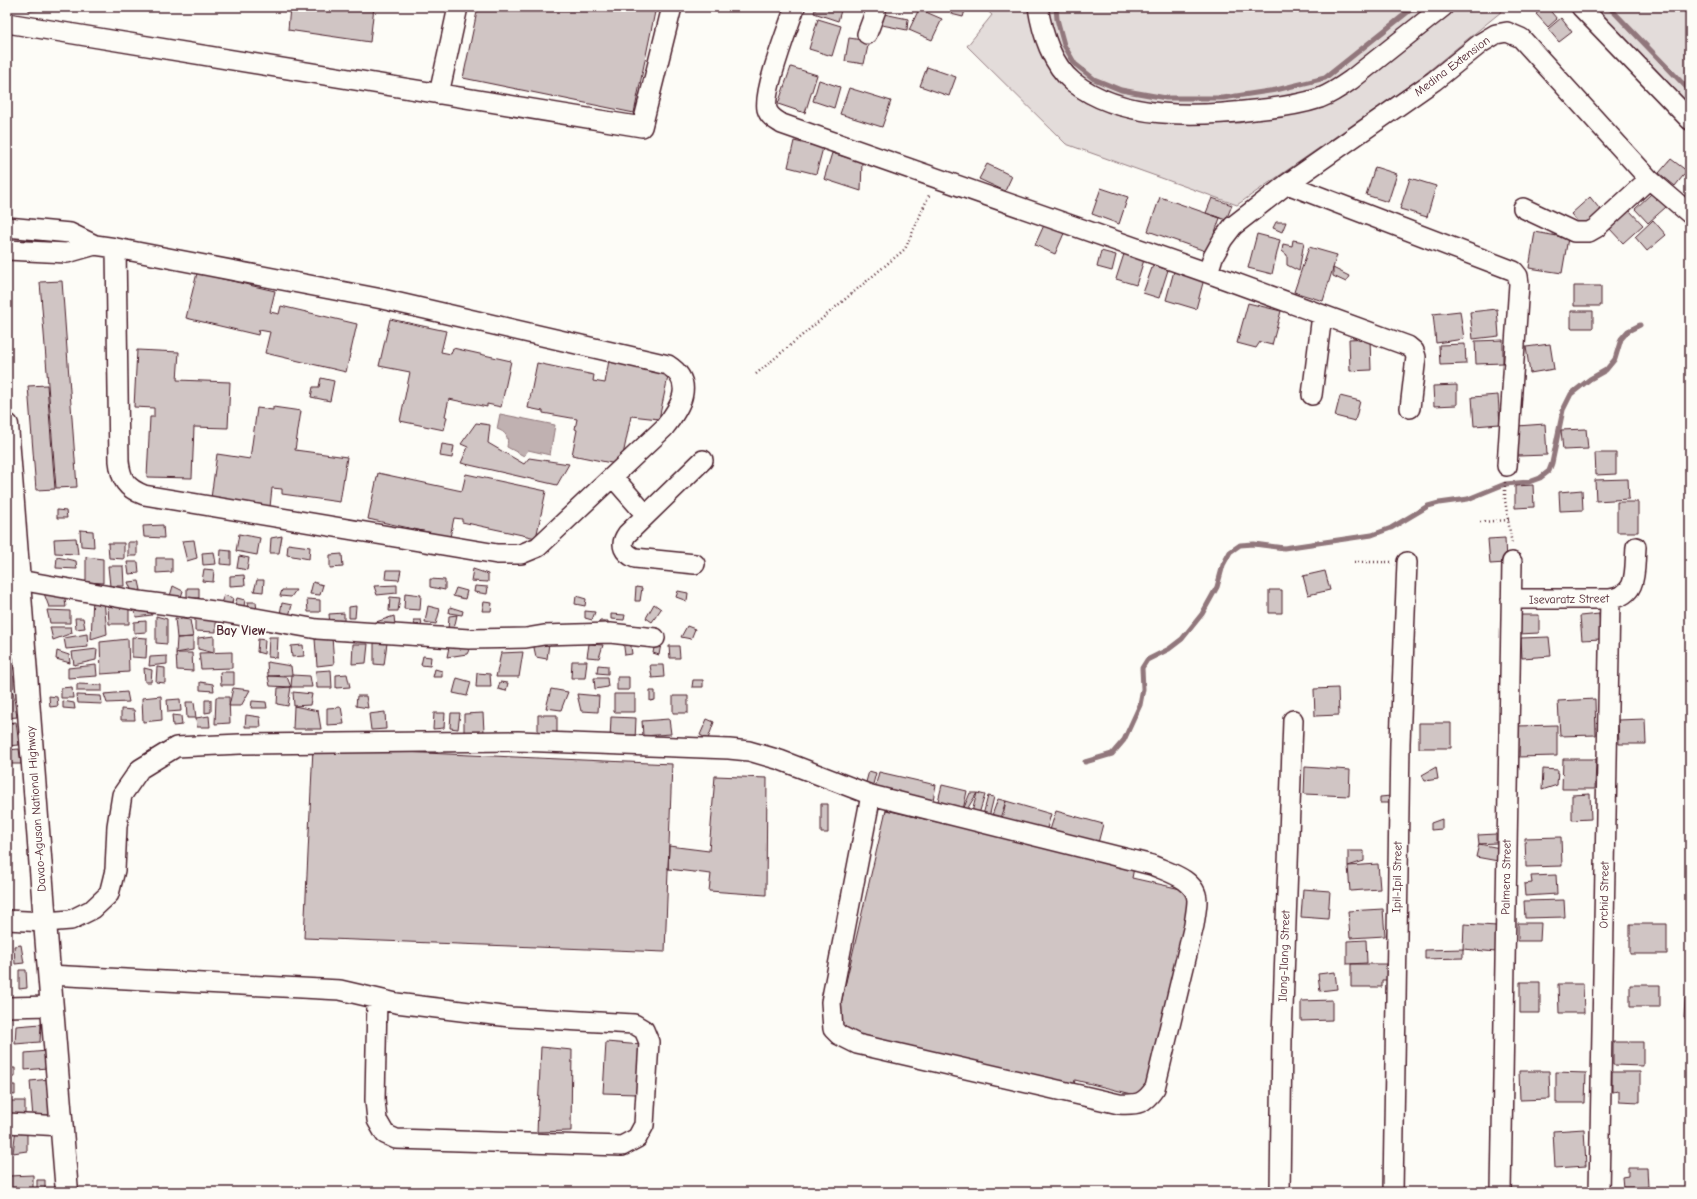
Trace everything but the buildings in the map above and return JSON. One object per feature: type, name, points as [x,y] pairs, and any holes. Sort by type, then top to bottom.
[{"type":"main road","name":"Davao-Agusan National Highway","points":[[8,439],[19,580],[16,648],[45,922],[67,1192]]},
{"type":"street","points":[[439,94],[458,7]]},
{"type":"street","points":[[7,23],[642,127],[672,7]]},
{"type":"street","points":[[795,7],[767,92],[767,110],[772,117],[782,124],[1408,346],[1414,351],[1416,357],[1410,408]]},
{"type":"street","points":[[867,34],[877,7]]},
{"type":"street","points":[[1038,7],[1046,38],[1057,64],[1072,82],[1091,94],[1118,105],[1146,111],[1200,115],[1275,108],[1319,98],[1337,90],[1351,80],[1443,7]]},
{"type":"street","points":[[1581,7],[1690,120]]},
{"type":"street","name":"Medina Extension","points":[[1208,274],[1213,257],[1233,226],[1287,184],[1434,81],[1481,43],[1496,34],[1507,32],[1521,38],[1650,179],[1690,214]]},
{"type":"street","points":[[1523,208],[1574,232],[1589,232],[1596,228],[1650,179]]},
{"type":"street","points":[[1287,184],[1514,271],[1518,276],[1520,284],[1506,466]]},
{"type":"street","points":[[7,227],[70,233],[96,245],[116,248],[382,299],[668,365],[676,370],[682,380],[684,391],[682,402],[664,428],[613,477],[538,547],[522,554],[509,555],[144,495],[135,491],[126,484],[120,474],[116,248]]},
{"type":"street","points":[[7,250],[67,253],[96,245]]},
{"type":"street","points":[[1312,395],[1322,315]]},
{"type":"street","points":[[695,564],[635,558],[628,555],[622,544],[624,538],[646,515],[703,460]]},
{"type":"street","points":[[613,477],[646,515]]},
{"type":"street","name":"Isevaratz Street","points":[[1511,600],[1610,599],[1620,597],[1628,592],[1631,585],[1636,547]]},
{"type":"street","name":"Ipil-Ipil Street","points":[[1393,1192],[1400,751],[1407,562]]},
{"type":"street","name":"Palmera Street","points":[[1501,1192],[1512,562]]},
{"type":"street","points":[[19,580],[317,629],[469,639],[526,638],[544,635],[610,633],[654,638]]},
{"type":"street","name":"Orchid Street","points":[[1599,1192],[1610,599]]},
{"type":"street","name":"Ilang-Ilang Street","points":[[1280,1192],[1282,1037],[1293,720]]},
{"type":"street","points":[[7,920],[45,922],[71,920],[93,909],[109,894],[114,870],[117,826],[122,795],[140,769],[176,747],[240,744],[518,741],[749,751],[780,760],[871,795],[1152,865],[1175,875],[1192,887],[1197,899],[1194,925],[1155,1088],[1147,1099],[1134,1104],[1112,1102],[857,1044],[839,1035],[833,1029],[831,1002],[871,795]]},
{"type":"street","points":[[49,975],[340,990],[396,1003],[510,1017],[634,1024],[644,1030],[649,1042],[644,1125],[637,1138],[622,1146],[396,1139],[385,1134],[377,1120],[375,1100],[377,999]]},
{"type":"street","points":[[7,1007],[52,1006]]},
{"type":"street","points":[[7,1123],[62,1126]]},
{"type":"path","points":[[756,374],[905,249],[937,178]]},
{"type":"path","points":[[1506,466],[1505,500],[1512,545],[1512,562]]},
{"type":"path","points":[[1480,522],[1508,520]]},
{"type":"path","points":[[1354,562],[1407,562]]},
{"type":"shaded area","points":[[983,7],[1032,7],[1048,67],[1064,88],[1086,103],[1113,112],[1155,120],[1194,124],[1239,123],[1327,104],[1354,90],[1458,7],[1507,7],[1420,78],[1237,205],[1066,144],[967,46],[992,15]]},
{"type":"shaded area","points":[[1045,7],[1433,7],[1328,87],[1299,96],[1187,108],[1123,98],[1090,84],[1069,65],[1058,48]]},
{"type":"shaded area","points":[[1591,7],[1690,7],[1690,108]]},
{"type":"shaded area","points":[[500,414],[555,425],[550,455],[528,450],[524,456],[507,447],[508,440],[506,435],[497,429]]},
{"type":"waterway","points":[[1056,7],[1057,19],[1064,45],[1075,64],[1094,79],[1121,90],[1166,98],[1223,98],[1276,90],[1325,78],[1414,7]]},
{"type":"waterway","points":[[1609,7],[1690,91]]},
{"type":"waterway","points":[[1085,762],[1112,754],[1124,740],[1140,705],[1143,689],[1142,668],[1147,660],[1169,649],[1182,639],[1202,614],[1217,587],[1223,565],[1230,552],[1240,545],[1254,544],[1284,548],[1372,535],[1391,528],[1428,506],[1468,499],[1505,484],[1529,482],[1540,478],[1549,471],[1552,463],[1563,410],[1571,394],[1590,379],[1606,370],[1615,359],[1621,339],[1628,331],[1640,325]]},
{"type":"district","name":"Bay View","points":[[241,630]]}]
